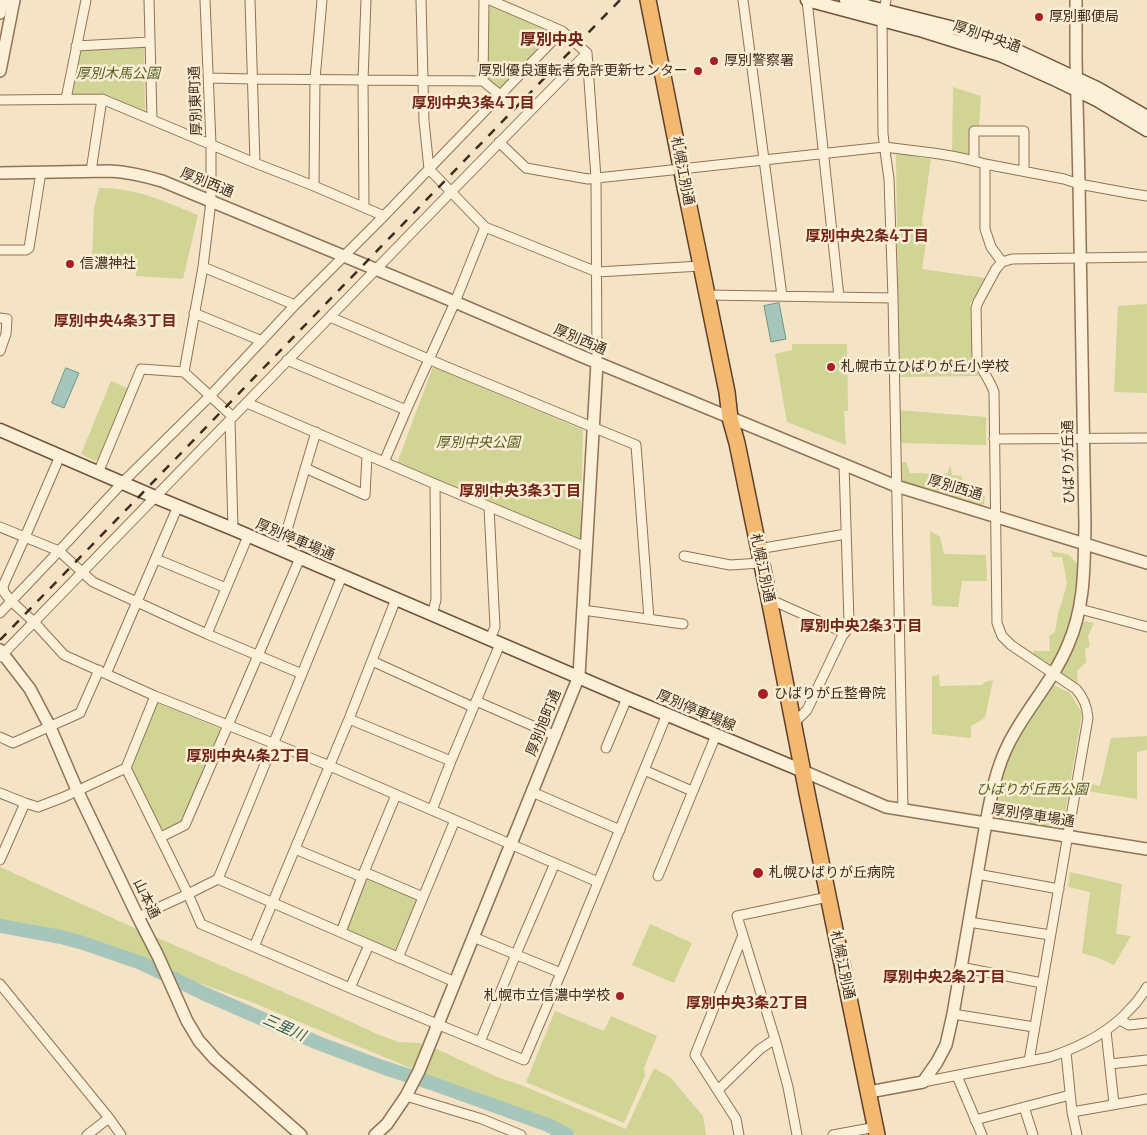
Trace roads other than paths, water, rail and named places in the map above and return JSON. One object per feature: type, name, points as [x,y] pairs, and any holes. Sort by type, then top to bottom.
[{"type":"highway","name":"札幌江別通","points":[[648,0],[708,295],[727,392],[730,418],[737,443],[769,599],[802,771],[876,1131]]},
{"type":"main road","name":"厚別中央通","points":[[807,0],[884,10],[946,38],[1000,55],[1056,80],[1097,100],[1147,130]]},
{"type":"main road","name":"厚別中央通","points":[[846,0],[958,29],[1005,45],[1097,88],[1147,116]]},
{"type":"main road","name":"厚別停車場通","points":[[0,430],[396,600],[579,676]]},
{"type":"main road","name":"厚別停車場線","points":[[579,676],[802,771]]},
{"type":"street","points":[[0,14],[3,0]]},
{"type":"street","points":[[0,70],[14,0]]},
{"type":"street","points":[[66,99],[86,0]]},
{"type":"street","points":[[149,0],[152,119]]},
{"type":"street","name":"厚別東町通","points":[[184,372],[212,201],[206,0]]},
{"type":"street","points":[[250,0],[254,163]]},
{"type":"street","points":[[314,186],[315,79],[322,0]]},
{"type":"street","points":[[364,207],[363,80],[366,0]]},
{"type":"street","points":[[422,0],[424,121],[429,169],[485,227],[597,272],[701,266]]},
{"type":"street","points":[[483,80],[484,0]]},
{"type":"street","points":[[490,0],[562,31],[586,53],[596,178],[597,363]]},
{"type":"street","points":[[743,0],[782,296]]},
{"type":"street","points":[[807,0],[839,297]]},
{"type":"street","name":"ひばりが丘通","points":[[923,1082],[946,1045],[986,823],[998,769],[1008,744],[1053,674],[1068,646],[1080,609],[1084,583],[1084,439],[1076,0]]},
{"type":"street","points":[[884,10],[884,147],[889,180],[893,298],[903,810]]},
{"type":"street","points":[[0,613],[122,483],[210,396],[562,31]]},
{"type":"street","points":[[76,46],[150,42]]},
{"type":"street","points":[[1,654],[82,573],[586,53]]},
{"type":"street","points":[[208,78],[483,80],[500,95]]},
{"type":"street","points":[[91,171],[102,99]]},
{"type":"street","points":[[0,100],[102,99],[384,216]]},
{"type":"street","points":[[974,161],[974,131],[1024,131],[1024,171]]},
{"type":"street","points":[[499,142],[526,168],[588,179],[884,147],[974,161],[1064,179],[1079,184],[1147,196]]},
{"type":"street","points":[[984,164],[986,236],[991,247],[1002,262]]},
{"type":"street","name":"厚別西通","points":[[0,174],[110,171],[128,172],[145,176],[212,201],[896,486],[1147,563]]},
{"type":"street","points":[[0,250],[26,250],[29,248],[41,172]]},
{"type":"street","points":[[384,462],[455,302],[485,227]]},
{"type":"street","points":[[1029,1061],[1088,711],[1081,694],[1010,645],[1002,636],[997,623],[994,392],[977,359],[976,308],[996,269],[1002,262],[1012,259],[1147,257]]},
{"type":"street","points":[[202,267],[295,306]]},
{"type":"street","points":[[708,295],[893,298]]},
{"type":"street","points":[[194,313],[262,341]]},
{"type":"street","points":[[330,317],[636,445],[649,619]]},
{"type":"street","points":[[0,318],[7,319],[6,334],[0,351]]},
{"type":"street","points":[[287,360],[406,410]]},
{"type":"street","name":"厚別旭町通","points":[[406,1096],[419,1071],[438,1025],[579,676],[597,363]]},
{"type":"street","points":[[98,473],[141,369],[184,372],[231,419],[233,529]]},
{"type":"street","points":[[247,403],[586,547]]},
{"type":"street","points":[[281,550],[316,432]]},
{"type":"street","points":[[994,439],[1147,438]]},
{"type":"street","points":[[305,468],[365,495],[368,455]]},
{"type":"street","points":[[60,456],[3,586],[4,592],[11,601],[34,622],[64,655],[155,696],[330,766],[598,882]]},
{"type":"street","points":[[793,724],[807,710],[849,622],[844,464]]},
{"type":"street","points":[[432,614],[436,600],[435,484]]},
{"type":"street","points":[[0,738],[13,742],[80,713],[137,602],[178,506]]},
{"type":"street","points":[[432,810],[475,704],[495,641],[489,507]]},
{"type":"street","points":[[0,527],[59,551],[93,582],[207,634],[302,674]]},
{"type":"street","points":[[684,556],[730,565],[846,534]]},
{"type":"street","points":[[207,634],[248,536]]},
{"type":"street","points":[[161,837],[185,825],[300,558]]},
{"type":"street","points":[[156,559],[226,588]]},
{"type":"street","points":[[138,917],[218,879],[342,576]]},
{"type":"street","points":[[769,599],[845,633]]},
{"type":"street","points":[[254,947],[330,766],[396,600]]},
{"type":"street","points":[[1080,609],[1147,627]]},
{"type":"street","points":[[583,610],[683,624]]},
{"type":"street","name":"山本通","points":[[1,654],[30,689],[50,726],[77,790],[158,956],[187,1021],[199,1042],[215,1059],[301,1135]]},
{"type":"street","points":[[372,661],[556,736]]},
{"type":"street","points":[[0,792],[25,803],[38,806],[64,797],[126,768],[155,696]]},
{"type":"street","points":[[606,748],[627,698]]},
{"type":"street","points":[[126,768],[161,837],[201,924],[524,1060],[667,714]]},
{"type":"street","points":[[349,719],[451,760]]},
{"type":"street","points":[[658,876],[716,735]]},
{"type":"street","points":[[644,770],[692,791]]},
{"type":"street","name":"厚別停車場通","points":[[802,771],[886,807],[1147,849]]},
{"type":"street","points":[[532,792],[620,830]]},
{"type":"street","points":[[341,932],[396,795]]},
{"type":"street","points":[[0,860],[25,803]]},
{"type":"street","points":[[398,958],[455,820]]},
{"type":"street","points":[[294,849],[423,896]]},
{"type":"street","points":[[480,1042],[555,862]]},
{"type":"street","points":[[977,874],[1059,889]]},
{"type":"street","points":[[218,879],[455,982]]},
{"type":"street","points":[[797,1135],[788,1087],[775,1039],[737,916],[828,897]]},
{"type":"street","points":[[969,922],[1050,935]]},
{"type":"street","points":[[739,1135],[736,1119],[695,1056],[743,935]]},
{"type":"street","points":[[473,937],[561,973]]},
{"type":"street","points":[[350,988],[369,945]]},
{"type":"street","points":[[960,967],[1042,983]]},
{"type":"street","points":[[0,984],[121,1135]]},
{"type":"street","points":[[869,1092],[957,1076],[1066,1052],[1106,1031],[1120,1020],[1132,1008],[1147,987]]},
{"type":"street","points":[[952,1014],[1034,1027]]},
{"type":"street","points":[[1120,1020],[1129,1025],[1147,1023]]},
{"type":"street","points":[[1106,1031],[1114,1104]]},
{"type":"street","points":[[718,1090],[760,1049],[775,1039]]},
{"type":"street","points":[[1066,1052],[1076,1135]]},
{"type":"street","points":[[1110,1064],[1147,1060]]},
{"type":"street","points":[[957,1076],[982,1135]]},
{"type":"street","points":[[975,1120],[1070,1095]]},
{"type":"street","points":[[374,1135],[387,1124],[406,1096],[482,1119],[521,1135]]},
{"type":"street","points":[[1072,1112],[1147,1099]]},
{"type":"street","points":[[1024,1107],[1033,1135]]},
{"type":"street","points":[[87,1135],[108,1118]]},
{"type":"street","points":[[833,1135],[876,1131]]},
{"type":"water","points":[[779,303],[786,339],[771,342],[764,306]]},
{"type":"water","points":[[66,368],[79,373],[64,408],[52,403]]},
{"type":"waterway","name":"三里川","points":[[0,926],[61,937],[141,963],[205,994],[318,1043],[548,1125],[567,1135]]},
{"type":"railway","points":[[0,640],[620,0]]},
{"type":"place","name":"厚別郵便局","points":[[1039,17]]},
{"type":"place","name":"厚別警察署","points":[[714,61]]},
{"type":"place","name":"厚別優良運転者免許更新センター","points":[[698,71]]},
{"type":"place","name":"信濃神社","points":[[70,264]]},
{"type":"place","name":"札幌市立ひばりが丘小学校","points":[[831,367]]},
{"type":"place","name":"ひばりが丘整骨院","points":[[763,694]]},
{"type":"place","name":"札幌ひばりが丘病院","points":[[758,873]]},
{"type":"place","name":"札幌市立信濃中学校","points":[[620,996]]},
{"type":"district","name":"厚別中央","points":[[552,40]]},
{"type":"district","name":"厚別中央3条4丁目","points":[[473,104]]},
{"type":"district","name":"厚別中央2条4丁目","points":[[867,237]]},
{"type":"district","name":"厚別中央4条3丁目","points":[[115,322]]},
{"type":"district","name":"厚別中央3条3丁目","points":[[520,492]]},
{"type":"district","name":"厚別中央2条3丁目","points":[[861,627]]},
{"type":"district","name":"厚別中央4条2丁目","points":[[248,757]]},
{"type":"district","name":"厚別中央2条2丁目","points":[[944,978]]},
{"type":"district","name":"厚別中央3条2丁目","points":[[747,1004]]},
{"type":"park label","name":"厚別木馬公園","points":[[118,74]]},
{"type":"park label","name":"厚別中央公園","points":[[478,443]]},
{"type":"park label","name":"ひばりが丘西公園","points":[[1032,790]]}]
